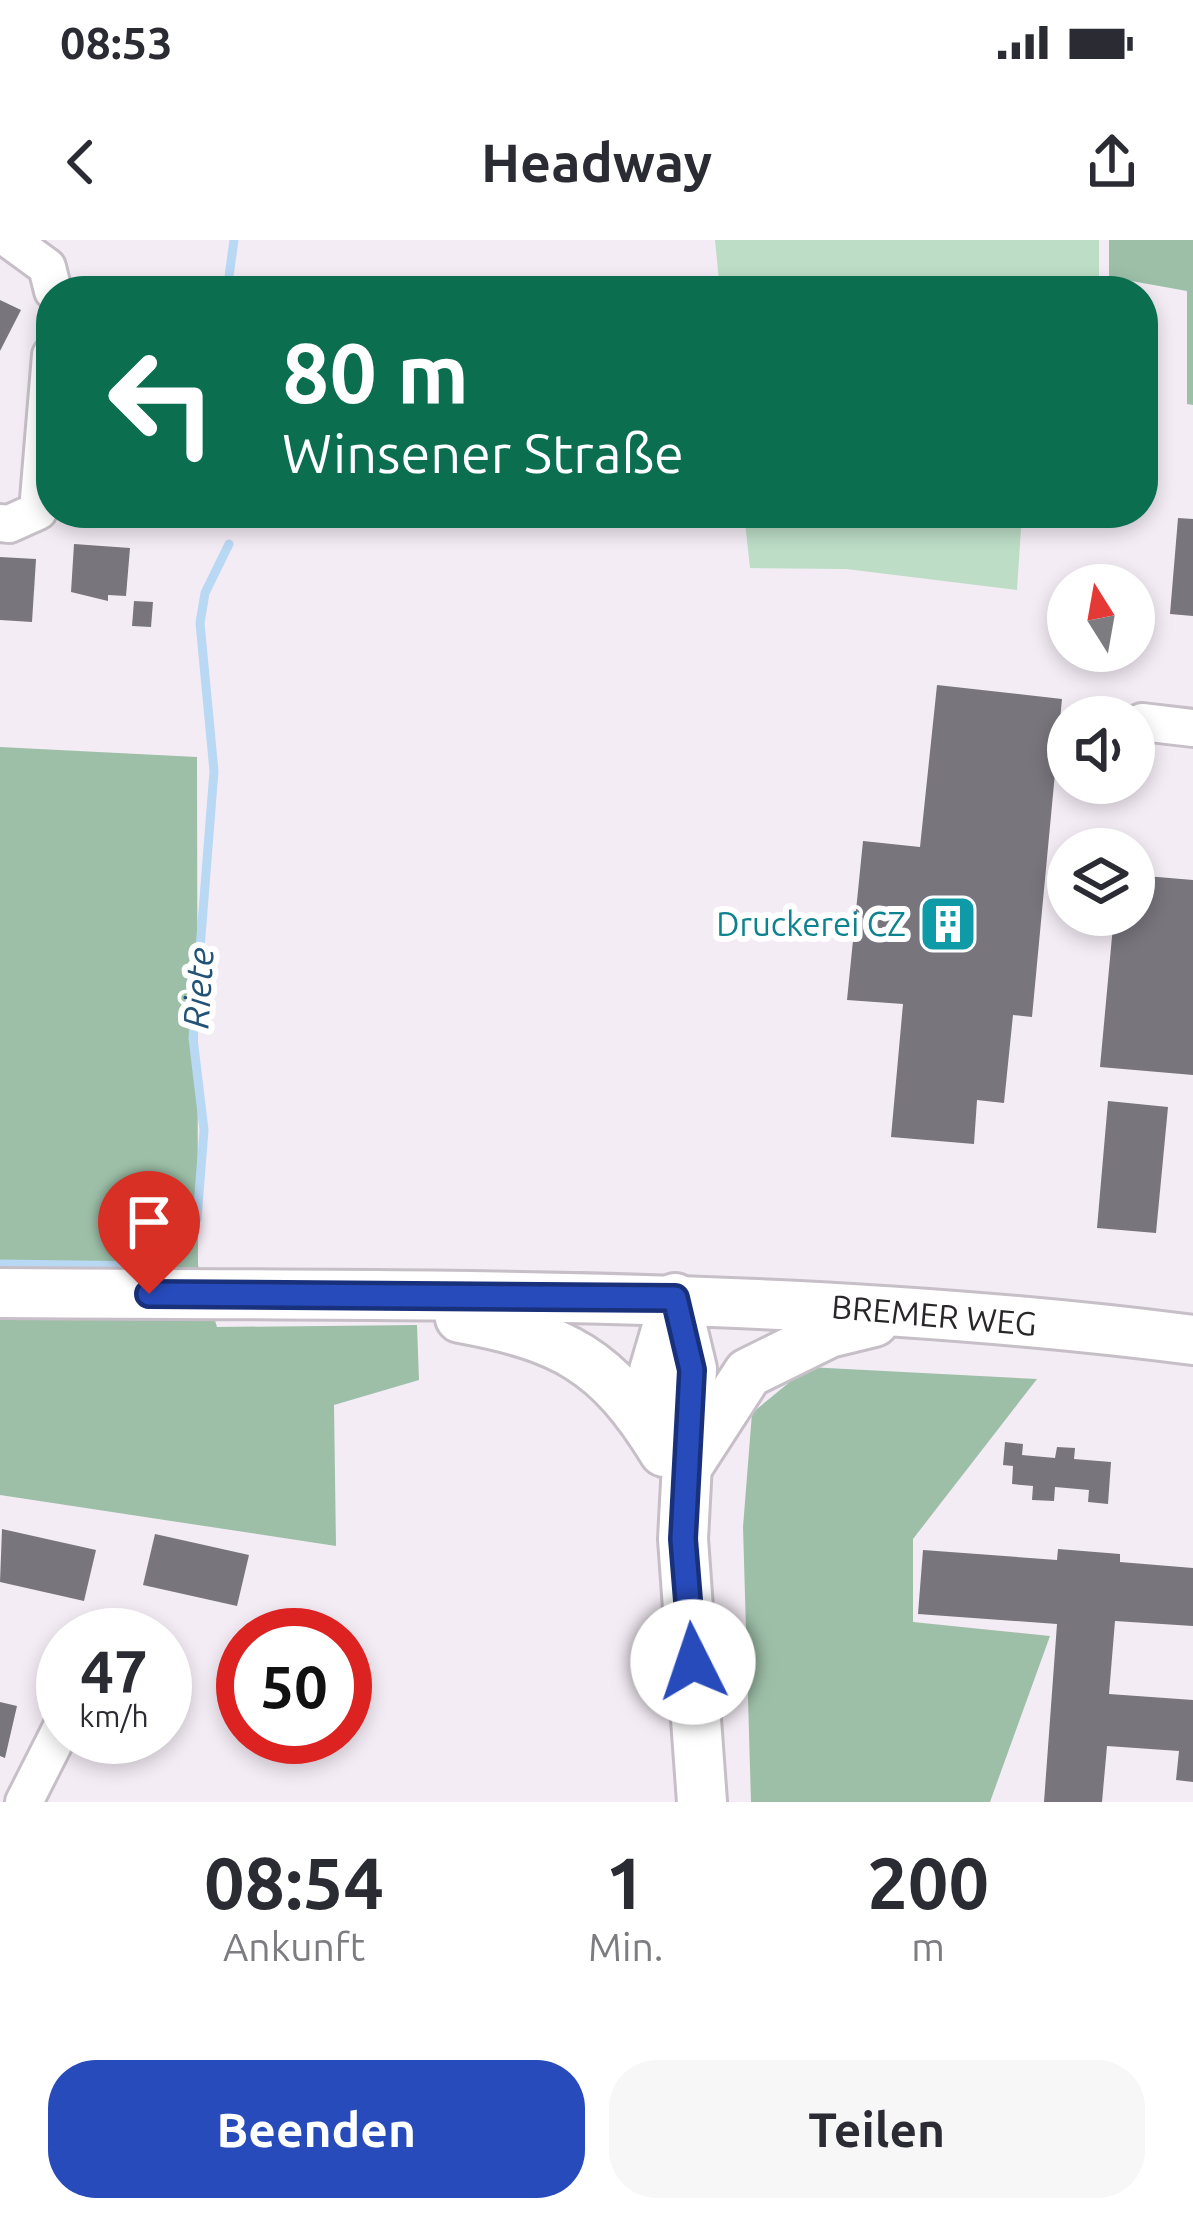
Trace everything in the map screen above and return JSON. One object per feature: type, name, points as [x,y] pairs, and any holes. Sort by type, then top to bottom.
[{"type":"main road","points":[[0,1293],[337,1296],[521,1330],[561,1343],[598,1369],[676,1460]]},
{"type":"main road","name":"BREMER WEG","points":[[337,1296],[675,1298],[914,1312],[1193,1340]]},
{"type":"main road","points":[[675,1298],[692,1370],[676,1460],[702,1802]]},
{"type":"main road","points":[[676,1460],[748,1373],[829,1333],[914,1312]]},
{"type":"street","points":[[10,240],[46,267],[49,276]]},
{"type":"street","points":[[0,524],[36,512]]},
{"type":"street","points":[[1155,724],[1193,728]]},
{"type":"street","points":[[24,1802],[43,1764]]},
{"type":"green space","points":[[715,240],[1099,240],[1099,276],[719,276]]},
{"type":"green space","points":[[1109,240],[1193,240],[1193,405],[1187,404],[1187,291],[1158,286],[1158,276],[1109,276]]},
{"type":"green space","points":[[746,528],[1021,528],[1017,590],[846,569],[750,568]]},
{"type":"green space","points":[[0,747],[197,757],[198,1265],[217,1327],[417,1325],[419,1380],[334,1405],[336,1546],[0,1495]]},
{"type":"green space","points":[[808,1367],[1037,1379],[913,1539],[913,1622],[1050,1636],[990,1802],[751,1802],[743,1527],[752,1413]]},
{"type":"building","points":[[0,300],[21,310],[0,351]]},
{"type":"building","points":[[1178,518],[1193,519],[1193,616],[1170,614]]},
{"type":"building","points":[[74,544],[130,548],[126,596],[108,595],[108,601],[71,592]]},
{"type":"building","points":[[0,557],[36,559],[32,622],[0,620]]},
{"type":"building","points":[[134,601],[153,602],[151,627],[132,626]]},
{"type":"building","name":"Druckerei CZ","points":[[937,685],[1047,697],[1047,804],[1052,804],[1032,1017],[1013,1015],[1004,1103],[977,1100],[974,1144],[891,1137],[903,1004],[847,1000],[863,841],[920,847]]},
{"type":"building","points":[[1155,877],[1193,880],[1193,1075],[1100,1067],[1112,936],[1155,936]]},
{"type":"building","points":[[1108,1101],[1168,1107],[1156,1233],[1097,1228]]},
{"type":"building","points":[[1005,1442],[1023,1444],[1022,1455],[1055,1458],[1057,1447],[1075,1448],[1074,1459],[1111,1462],[1108,1504],[1088,1502],[1089,1490],[1055,1487],[1054,1501],[1032,1500],[1033,1486],[1012,1484],[1013,1466],[1003,1465]]},
{"type":"building","points":[[2,1529],[96,1550],[84,1601],[0,1582]]},
{"type":"building","points":[[155,1534],[249,1555],[237,1606],[143,1585]]},
{"type":"building","points":[[1058,1549],[1120,1554],[1120,1562],[1193,1568],[1193,1626],[1115,1621],[1109,1694],[1193,1700],[1193,1782],[1176,1780],[1179,1751],[1107,1746],[1102,1802],[1044,1802],[1057,1624],[918,1614],[923,1550],[1057,1560]]},
{"type":"building","points":[[0,1702],[17,1706],[5,1758],[0,1756]]},
{"type":"waterway","name":"Riete","points":[[229,276],[234,240]]},
{"type":"waterway","name":"Riete","points":[[0,1264],[153,1266],[174,1252],[197,1219],[204,1130],[193,1038],[214,771],[200,623],[205,593],[229,544]]},
{"type":"place","name":"Druckerei CZ","points":[[948,924]]},
{"type":"route","points":[[149,1294],[675,1298],[693,1384],[683,1539],[693,1662]]}]
